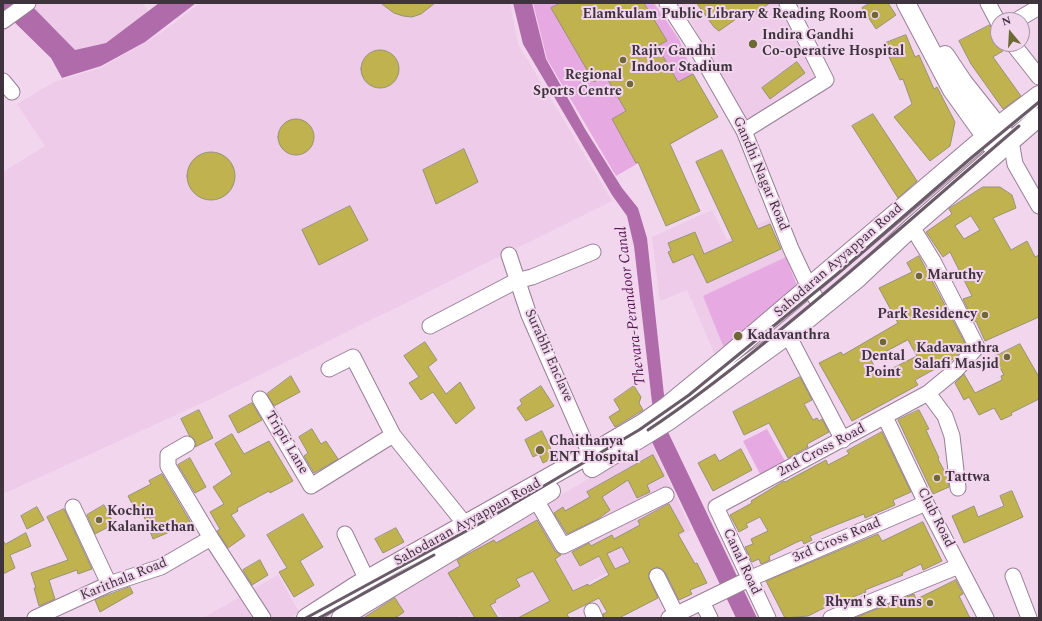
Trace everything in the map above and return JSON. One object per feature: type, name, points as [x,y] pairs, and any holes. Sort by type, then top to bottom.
[{"type":"main road","points":[[906,3],[952,90],[992,132],[1011,141]]},
{"type":"main road","points":[[919,3],[947,58],[992,132],[998,154]]},
{"type":"main road","name":"Sahodaran Ayyappan Road","points":[[669,413],[723,360],[992,132],[1039,95]]},
{"type":"main road","name":"Sahodaran Ayyappan Road","points":[[341,618],[536,500],[788,335],[857,279],[912,227],[1039,117]]},
{"type":"main road","name":"Sahodaran Ayyappan Road","points":[[306,618],[362,583],[590,454],[643,430]]},
{"type":"main road","points":[[362,583],[369,602]]},
{"type":"street","points":[[4,21],[28,3]]},
{"type":"street","name":"Gandhi Nagar Road","points":[[667,3],[700,54],[744,131],[791,249],[809,287],[822,308]]},
{"type":"street","points":[[744,131],[826,80],[787,3]]},
{"type":"street","points":[[988,3],[993,12]]},
{"type":"street","points":[[1030,12],[1039,7]]},
{"type":"street","points":[[1019,52],[1039,77]]},
{"type":"street","points":[[1011,141],[1015,164],[1039,206]]},
{"type":"street","points":[[998,154],[1015,164]]},
{"type":"street","name":"2nd Cross Road","points":[[716,507],[885,418],[928,393],[956,370],[977,347],[940,275],[912,227]]},
{"type":"street","points":[[430,326],[516,281],[532,277],[593,252]]},
{"type":"street","name":"Surabhi Enclave","points":[[509,256],[516,281],[534,327],[590,454]]},
{"type":"street","points":[[788,335],[843,440]]},
{"type":"street","points":[[329,369],[354,357],[393,435],[465,524]]},
{"type":"street","points":[[928,393],[945,416],[952,436],[958,488]]},
{"type":"street","name":"Tripti Lane","points":[[260,399],[311,486],[393,435]]},
{"type":"street","name":"Club Road","points":[[885,418],[926,503],[986,618]]},
{"type":"street","points":[[187,444],[168,455],[168,466],[211,538],[263,618]]},
{"type":"street","points":[[536,500],[563,546],[666,495]]},
{"type":"street","name":"3rd Cross Road","points":[[673,616],[748,579],[926,503]]},
{"type":"street","points":[[74,507],[109,584]]},
{"type":"street","name":"Canal Road","points":[[716,507],[748,579],[768,618]]},
{"type":"street","points":[[345,534],[362,583]]},
{"type":"street","name":"Karithala Road","points":[[36,618],[109,584],[161,567],[211,538]]},
{"type":"street","points":[[831,618],[959,566]]},
{"type":"street","points":[[657,576],[673,616]]},
{"type":"street","points":[[1013,576],[1029,618]]},
{"type":"street","points":[[702,602],[710,618]]},
{"type":"shaded area","points":[[3,3],[29,3],[75,50],[106,43],[159,3],[196,3],[145,42],[101,66],[62,78],[51,58],[3,11]]},
{"type":"shaded area","points":[[29,3],[143,3],[148,11],[106,43],[75,50]]},
{"type":"shaded area","points":[[200,3],[510,3],[518,44],[612,201],[215,397],[3,494],[3,172],[45,146],[17,104],[54,82],[101,68],[161,33]]},
{"type":"shaded area","name":"Thevara-Perandoor Canal","points":[[513,3],[532,3],[546,59],[585,129],[622,188],[638,208],[647,238],[668,432],[757,618],[736,618],[652,442],[653,411],[634,246],[627,216],[612,195],[523,44]]},
{"type":"shaded area","name":"Regional Sports Centre","points":[[533,3],[654,3],[679,39],[693,74],[718,117],[616,176],[547,59]]},
{"type":"shaded area","name":"Indira Gandhi Co-operative Hospital","points":[[678,3],[783,3],[819,78],[748,125],[690,19]]},
{"type":"shaded area","points":[[712,210],[727,240],[769,219],[798,288],[715,355],[687,290],[660,301],[652,237]]},
{"type":"shaded area","points":[[786,257],[798,288],[724,348],[703,296]]},
{"type":"shaded area","points":[[767,429],[785,461],[760,474],[743,441]]},
{"type":"shaded area","points":[[651,442],[691,530],[518,618],[502,618],[494,607],[473,618],[463,618],[461,615],[457,618],[352,618]]},
{"type":"shaded area","points":[[278,575],[299,612],[290,618],[203,618]]},
{"type":"building","points":[[381,3],[435,3],[421,14],[412,17],[394,13]]},
{"type":"building","name":"Regional Sports Centre","points":[[561,3],[644,3],[667,41],[657,46],[678,82],[693,74],[718,117],[670,144],[700,211],[666,226],[638,162],[636,163],[612,119],[626,111],[605,75],[594,82],[551,8]]},
{"type":"building","points":[[697,3],[770,3],[749,17],[746,12],[719,31],[714,27]]},
{"type":"building","points":[[870,3],[888,3],[896,15],[876,29],[862,8]]},
{"type":"building","points":[[990,25],[990,52],[1001,52],[993,57],[1021,96],[1003,109],[971,64],[959,41]]},
{"type":"building","points":[[906,35],[915,57],[919,55],[934,89],[937,87],[955,122],[950,146],[930,161],[894,117],[912,104],[903,79],[900,80],[883,44]]},
{"type":"building","points":[[380,50],[393,56],[399,69],[393,82],[380,88],[367,82],[361,69],[367,56]]},
{"type":"building","points":[[797,62],[805,73],[770,99],[762,88]]},
{"type":"building","points":[[873,114],[917,181],[898,198],[852,126]]},
{"type":"building","points":[[300,119],[309,124],[313,130],[313,144],[309,150],[300,155],[292,155],[283,150],[279,144],[278,133],[283,124],[289,120]]},
{"type":"building","points":[[464,149],[478,182],[436,204],[423,170]]},
{"type":"building","points":[[722,150],[758,229],[770,224],[781,249],[707,283],[693,254],[673,263],[668,252],[671,251],[668,243],[695,232],[704,254],[733,241],[696,162]]},
{"type":"building","points":[[211,152],[220,154],[228,159],[233,167],[235,176],[233,185],[228,193],[220,198],[211,200],[202,198],[194,193],[189,185],[187,176],[189,167],[194,159],[202,154]]},
{"type":"building","points":[[983,187],[1000,187],[1012,195],[1016,208],[993,218],[1011,250],[1027,241],[1035,257],[1039,255],[1039,317],[985,341],[976,321],[974,322],[963,299],[972,296],[950,252],[943,257],[926,232],[952,214],[949,209]],"holes":[[[971,216],[980,230],[964,239],[955,226]]]},
{"type":"building","points":[[350,206],[368,240],[319,265],[302,230]]},
{"type":"building","points":[[919,256],[966,345],[955,358],[915,380],[918,385],[852,421],[819,363],[841,352],[843,355],[898,323],[879,288],[912,272],[907,263]],"holes":[[[908,340],[917,356],[879,375],[871,360]]]},
{"type":"building","points":[[425,342],[437,360],[428,367],[446,394],[460,382],[475,408],[456,424],[433,392],[421,400],[409,383],[419,377],[404,356]]},
{"type":"building","points":[[1020,344],[1039,377],[1039,399],[1011,413],[1012,415],[1001,420],[994,408],[979,415],[969,397],[964,400],[955,383],[964,374],[975,393],[1002,380],[1001,376],[1004,375],[994,357]]},
{"type":"building","points":[[291,376],[300,392],[274,406],[267,394]]},
{"type":"building","points":[[800,377],[812,400],[804,404],[813,420],[817,418],[819,421],[822,419],[829,432],[807,444],[808,447],[788,458],[769,423],[744,435],[733,412]]},
{"type":"building","points":[[541,386],[554,406],[526,421],[517,408],[522,404],[520,400]]},
{"type":"building","points":[[634,386],[641,397],[639,403],[643,410],[615,427],[609,417],[620,410],[614,400]]},
{"type":"building","points":[[252,403],[262,420],[238,433],[229,416]]},
{"type":"building","points":[[199,410],[213,438],[195,447],[195,440],[189,435],[181,419]]},
{"type":"building","points":[[919,410],[929,429],[926,430],[939,458],[938,459],[948,478],[949,487],[933,494],[898,420]]},
{"type":"building","points":[[312,429],[321,444],[326,441],[338,459],[314,473],[304,456],[308,453],[299,437]]},
{"type":"building","name":"Chaithanya ENT Hospital","points":[[542,431],[555,457],[543,463],[539,454],[533,457],[525,440]]},
{"type":"building","points":[[882,432],[911,492],[893,500],[895,505],[886,509],[865,518],[864,514],[810,536],[812,540],[804,544],[802,540],[795,543],[769,556],[770,560],[761,564],[759,559],[752,562],[745,547],[753,544],[751,539],[768,531],[760,517],[746,524],[748,527],[739,532],[730,515],[752,503],[751,501],[784,481],[785,482],[826,460],[828,465],[849,454],[847,451]]},
{"type":"building","points":[[232,434],[244,454],[269,441],[293,481],[270,493],[269,491],[237,508],[238,511],[231,515],[245,536],[228,548],[217,531],[220,529],[210,512],[224,504],[213,487],[232,474],[215,444]]},
{"type":"building","points":[[741,449],[752,470],[713,491],[698,463],[715,454],[719,461]]},
{"type":"building","points":[[653,455],[664,476],[647,485],[650,492],[637,498],[628,480],[602,497],[610,510],[598,519],[567,534],[554,513],[563,507],[565,511],[590,497],[587,492]]},
{"type":"building","points":[[190,458],[206,487],[195,493],[178,465]]},
{"type":"building","points":[[162,474],[191,523],[153,539],[143,514],[139,517],[128,496],[151,484],[149,481]]},
{"type":"building","points":[[1012,491],[1023,517],[964,543],[952,516],[974,506],[978,517],[1004,506],[1000,496]]},
{"type":"building","points":[[669,504],[684,531],[678,534],[695,564],[697,563],[707,583],[690,590],[692,594],[679,600],[665,572],[657,567],[650,571],[648,576],[658,598],[619,618],[604,618],[603,614],[607,612],[599,598],[567,614],[569,618],[518,618],[550,601],[533,571],[516,579],[520,586],[495,600],[496,602],[490,605],[498,618],[475,618],[448,573],[460,566],[457,560],[494,540],[496,543],[537,520],[555,551],[561,555],[555,559],[573,591],[588,584],[589,586],[609,575],[599,556],[580,566],[572,552],[589,543],[591,546],[612,535],[614,539],[640,525],[638,521]],"holes":[[[622,547],[630,562],[615,569],[607,554]]]},
{"type":"building","name":"Kochin Kalanikethan","points":[[104,505],[114,524],[95,534],[87,515]]},
{"type":"building","points":[[37,507],[44,520],[27,529],[21,516]]},
{"type":"building","points":[[64,509],[92,569],[78,574],[77,570],[49,580],[55,599],[39,606],[34,588],[36,588],[31,573],[68,560],[47,517]]},
{"type":"building","points":[[303,514],[323,547],[300,561],[314,585],[294,597],[279,572],[287,568],[267,535]]},
{"type":"building","points":[[923,522],[942,561],[923,570],[921,564],[902,573],[903,575],[865,590],[866,592],[826,607],[808,616],[785,618],[766,581],[878,534],[882,541]]},
{"type":"building","points":[[396,528],[404,542],[383,553],[375,539]]},
{"type":"building","points":[[26,533],[31,546],[10,555],[15,568],[3,574],[3,540],[5,544]]},
{"type":"building","points":[[260,560],[268,575],[252,585],[243,570]]},
{"type":"building","points":[[956,580],[963,594],[959,596],[970,618],[855,618],[914,594],[916,599]]},
{"type":"building","points":[[130,587],[133,593],[100,612],[95,600]]},
{"type":"building","points":[[395,598],[404,612],[395,618],[364,618]]},
{"type":"railway","points":[[306,618],[481,523],[639,430],[689,395],[836,275],[971,158],[1039,102]]},
{"type":"railway","points":[[648,430],[703,391],[773,336],[848,274],[1019,126]]},
{"type":"railway","points":[[319,618],[434,555]]},
{"type":"place","name":"Elamkulam Public Library & Reading Room","points":[[875,15]]},
{"type":"place","name":"Indira Gandhi Co-operative Hospital","points":[[753,44]]},
{"type":"place","name":"Rajiv Gandhi Indoor Stadium","points":[[623,60]]},
{"type":"place","name":"Regional Sports Centre","points":[[630,84]]},
{"type":"place","name":"Maruthy","points":[[919,276]]},
{"type":"place","name":"Park Residency","points":[[985,315]]},
{"type":"place","name":"Kadavanthra","points":[[738,336]]},
{"type":"place","name":"Dental Point","points":[[883,342]]},
{"type":"place","name":"Kadavanthra Salafi Masjid","points":[[1007,357]]},
{"type":"place","name":"Chaithanya ENT Hospital","points":[[540,450]]},
{"type":"place","name":"Tattwa","points":[[937,478]]},
{"type":"place","name":"Kochin Kalanikethan","points":[[99,520]]},
{"type":"place","name":"Rhym's & Funs","points":[[930,603]]}]
